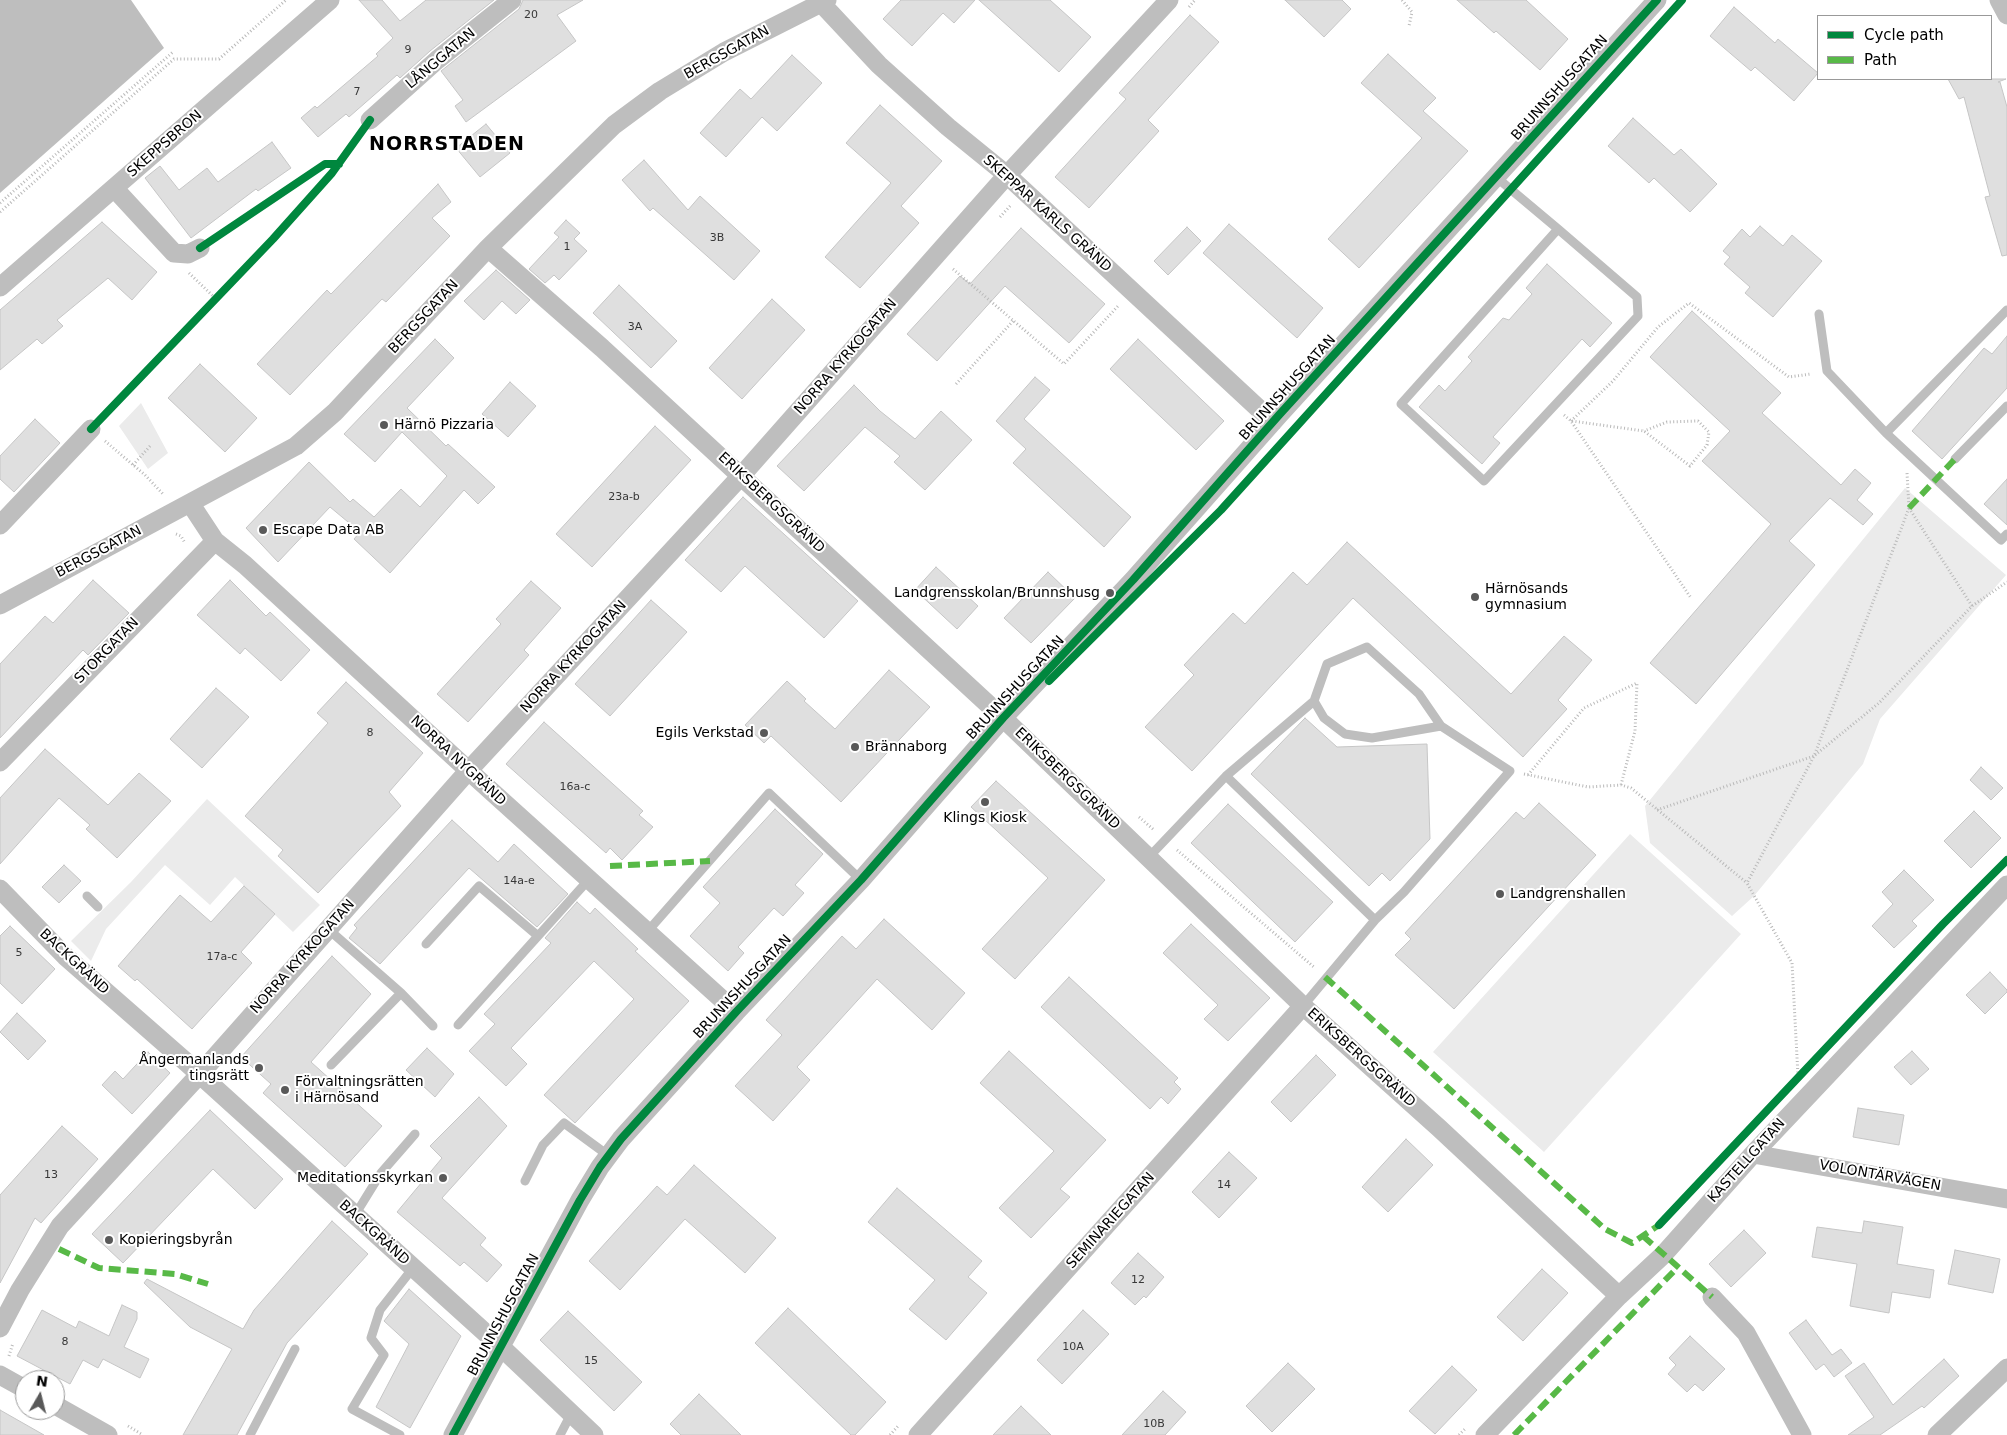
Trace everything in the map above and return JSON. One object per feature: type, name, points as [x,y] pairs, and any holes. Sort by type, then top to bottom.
[{"type":"street","name":"SKEPPSBRON","points":[[0,287],[330,0]]},
{"type":"street","name":"LÅNGGATAN","points":[[370,120],[437,60],[512,0]]},
{"type":"street","name":"NORRA KYRKOGATAN","points":[[0,1328],[20,1290],[60,1226],[199,1075],[469,770],[741,476],[1007,175],[1169,0]]},
{"type":"street","name":"BRUNNSHUSGATAN","points":[[453,1435],[580,1200],[621,1139],[736,1012],[861,880],[1003,718],[1133,580],[1273,422],[1657,0]]},
{"type":"street","points":[[2000,0],[2007,15]]},
{"type":"street","name":"SKEPPAR KARLS GRÄND","points":[[824,2],[878,65],[948,127],[1007,175],[1273,422]]},
{"type":"street","name":"BERGSGATAN","points":[[0,605],[296,446],[335,412],[488,248],[614,125],[660,91],[724,52],[824,2]]},
{"type":"street","points":[[114,188],[174,253],[188,254],[200,248]]},
{"type":"street","name":"ERIKSBERGSGRÄND","points":[[488,248],[602,348],[1003,718],[1303,1006],[1440,1128],[1619,1296]]},
{"type":"street","points":[[0,525],[91,429]]},
{"type":"street","name":"NORRA NYGRÄND","points":[[190,503],[214,540],[252,572],[736,1012]]},
{"type":"street","name":"STORGATAN","points":[[0,762],[214,540]]},
{"type":"street","name":"KASTELLGATAN","points":[[1485,1435],[1619,1296],[1662,1255],[1753,1154],[2007,885]]},
{"type":"street","name":"BACKGRÄND","points":[[0,889],[65,956],[501,1347],[594,1435]]},
{"type":"street","name":"SEMINARIEGATAN","points":[[918,1435],[1303,1006]]},
{"type":"street","name":"VOLONTÄRVÄGEN","points":[[1753,1154],[2007,1199]]},
{"type":"street","points":[[1712,1297],[1746,1333],[1802,1435]]},
{"type":"street","points":[[1937,1435],[2007,1368]]},
{"type":"street","points":[[0,1375],[15,1383]]},
{"type":"street","points":[[65,1411],[108,1435]]},
{"type":"lane","points":[[1496,177],[1558,229],[1636,297],[1638,316],[1484,481],[1401,404],[1558,229]]},
{"type":"lane","points":[[1886,433],[2007,310]]},
{"type":"lane","points":[[1819,314],[1827,371],[1886,433],[2001,540],[2007,534]]},
{"type":"lane","points":[[1955,459],[2007,406]]},
{"type":"lane","points":[[1148,858],[1226,776],[1314,701],[1327,664],[1367,647],[1419,694],[1441,726],[1510,771],[1404,892],[1375,920],[1303,1006]]},
{"type":"lane","points":[[1314,701],[1324,718],[1345,734],[1372,738],[1441,726]]},
{"type":"lane","points":[[1226,776],[1375,920]]},
{"type":"lane","points":[[647,932],[769,792],[861,880]]},
{"type":"lane","points":[[458,1025],[583,886],[587,878]]},
{"type":"lane","points":[[426,944],[479,886],[538,936]]},
{"type":"lane","points":[[87,896],[98,907]]},
{"type":"lane","points":[[328,929],[401,993],[433,1026]]},
{"type":"lane","points":[[331,1065],[401,993]]},
{"type":"lane","points":[[524,1181],[543,1145],[564,1123],[608,1156]]},
{"type":"lane","points":[[355,1215],[381,1173],[415,1134]]},
{"type":"lane","points":[[400,1435],[352,1409],[384,1355],[371,1338],[380,1310],[413,1268]]},
{"type":"lane","points":[[250,1435],[294,1349]]},
{"type":"lane","points":[[560,1435],[571,1414]]},
{"type":"path","points":[[0,212],[174,59],[219,59],[286,0]]},
{"type":"path","points":[[1402,0],[1412,12],[1409,26]]},
{"type":"path","points":[[0,203],[173,52]]},
{"type":"path","points":[[184,268],[216,299]]},
{"type":"path","points":[[953,269],[1064,364],[1132,291]]},
{"type":"path","points":[[209,307],[222,293]]},
{"type":"path","points":[[1571,421],[1613,381],[1658,327],[1689,303],[1789,377],[1827,371]]},
{"type":"path","points":[[956,384],[1013,321]]},
{"type":"path","points":[[1554,407],[1571,421],[1691,598]]},
{"type":"path","points":[[1571,421],[1644,431],[1667,422],[1698,421],[1709,432],[1707,445],[1690,466],[1644,431]]},
{"type":"path","points":[[91,429],[161,490]]},
{"type":"path","points":[[133,464],[151,445]]},
{"type":"path","points":[[1747,883],[1814,756],[1909,508],[1906,452]]},
{"type":"path","points":[[1909,508],[1972,606]]},
{"type":"path","points":[[172,534],[181,536],[188,550]]},
{"type":"path","points":[[1657,810],[1814,756],[1879,703],[1972,606],[2007,582]]},
{"type":"path","points":[[1528,775],[1584,708],[1637,683],[1635,731],[1621,785]]},
{"type":"path","points":[[1510,771],[1588,787],[1621,785],[1631,788],[1747,883],[1792,963],[1798,1077]]},
{"type":"path","points":[[1792,1084],[1805,1070]]},
{"type":"path","points":[[11,1354],[14,1341]]},
{"type":"path","points":[[890,1435],[903,1420]]},
{"type":"shaded area","points":[[0,0],[131,0],[164,48],[0,193]]},
{"type":"shaded area","points":[[141,403],[168,453],[148,469],[119,426]]},
{"type":"shaded area","points":[[1905,488],[2006,575],[1880,719],[1863,764],[1754,896],[1732,916],[1650,843],[1645,806]]},
{"type":"shaded area","points":[[207,799],[320,905],[293,932],[235,877],[210,905],[165,865],[106,929],[91,961],[71,941],[131,882]]},
{"type":"shaded area","points":[[1630,834],[1741,934],[1544,1152],[1433,1052]]},
{"type":"building","points":[[359,0],[382,0],[400,21],[426,0],[494,0],[430,51],[400,78],[397,75],[349,117],[346,114],[318,137],[301,118],[315,106],[317,108],[378,56],[376,54],[393,38]]},
{"type":"building","points":[[523,0],[583,0],[557,15],[576,41],[466,122],[455,106],[463,100],[441,71],[519,9]]},
{"type":"building","points":[[901,0],[975,0],[954,23],[943,13],[912,46],[883,19]]},
{"type":"building","points":[[979,0],[1050,0],[1091,37],[1059,72]]},
{"type":"building","points":[[1285,0],[1342,0],[1351,9],[1324,37]]},
{"type":"building","points":[[1457,0],[1526,0],[1568,39],[1540,70]]},
{"type":"building","points":[[1734,7],[1775,43],[1778,39],[1817,74],[1794,101],[1755,67],[1751,71],[1710,36]]},
{"type":"building","points":[[1190,15],[1219,42],[1148,120],[1159,131],[1089,208],[1055,177],[1126,99],[1119,93]]},
{"type":"building","points":[[1388,54],[1436,98],[1423,111],[1468,151],[1359,268],[1328,239],[1422,138],[1361,83]]},
{"type":"building","points":[[792,55],[822,83],[777,131],[762,117],[726,157],[700,133],[740,89],[751,99]]},
{"type":"building","points":[[2006,79],[1998,82],[2000,82],[2007,107],[2007,255],[2002,256],[1985,197],[1990,196],[1964,97],[1959,99],[1949,80]]},
{"type":"building","points":[[880,105],[942,161],[901,206],[919,223],[860,288],[825,257],[891,183],[846,143]]},
{"type":"building","points":[[1633,118],[1674,155],[1681,149],[1717,184],[1690,212],[1654,178],[1649,183],[1608,146]]},
{"type":"building","points":[[486,124],[510,153],[480,177],[456,148]]},
{"type":"building","points":[[272,142],[291,168],[258,191],[256,189],[191,238],[145,178],[160,166],[179,190],[207,168],[218,182]]},
{"type":"building","points":[[644,160],[688,210],[700,196],[760,251],[734,280],[653,208],[650,211],[622,180]]},
{"type":"building","points":[[438,184],[451,202],[432,218],[450,236],[386,302],[382,299],[290,395],[257,364],[327,290],[331,294]]},
{"type":"building","points":[[566,220],[580,233],[574,239],[587,251],[559,280],[554,275],[545,283],[529,269],[559,237],[554,233]]},
{"type":"building","points":[[102,222],[157,272],[132,300],[108,278],[57,320],[63,326],[42,344],[37,339],[0,370],[0,310]]},
{"type":"building","points":[[1229,224],[1323,308],[1297,338],[1203,253]]},
{"type":"building","points":[[1760,226],[1783,246],[1792,235],[1822,261],[1773,317],[1745,293],[1750,287],[1724,264],[1730,257],[1723,251],[1742,229],[1750,237]]},
{"type":"building","points":[[1187,227],[1201,241],[1168,275],[1154,261]]},
{"type":"building","points":[[1021,228],[1105,304],[1069,343],[1005,286],[937,361],[907,334],[960,276],[970,284]]},
{"type":"building","points":[[1547,264],[1612,323],[1590,347],[1582,339],[1493,437],[1500,443],[1482,464],[1419,407],[1439,385],[1445,391],[1472,361],[1468,357],[1503,318],[1509,320],[1532,294],[1526,288]]},
{"type":"building","points":[[496,270],[530,300],[516,314],[502,301],[484,320],[464,301]]},
{"type":"building","points":[[619,285],[677,341],[651,368],[593,313]]},
{"type":"building","points":[[772,299],[805,330],[742,399],[709,368]]},
{"type":"building","points":[[1692,311],[1781,393],[1762,413],[1841,485],[1855,469],[1871,483],[1857,500],[1873,514],[1863,525],[1830,498],[1789,541],[1815,565],[1696,704],[1650,663],[1771,524],[1702,461],[1730,431],[1650,357]]},
{"type":"building","points":[[2007,336],[2007,388],[1942,459],[1912,431],[1984,348],[1992,354]]},
{"type":"building","points":[[435,339],[454,358],[407,408],[446,446],[448,444],[495,487],[478,504],[464,490],[390,573],[354,539],[360,532],[330,507],[278,562],[246,528],[309,462],[350,502],[353,499],[374,517],[401,489],[420,507],[447,476],[402,432],[375,462],[344,434]]},
{"type":"building","points":[[1138,339],[1224,421],[1196,450],[1110,369]]},
{"type":"building","points":[[200,364],[257,418],[225,452],[168,398]]},
{"type":"building","points":[[1035,377],[1050,390],[1024,419],[1131,517],[1104,547],[1013,463],[1026,449],[996,421]]},
{"type":"building","points":[[510,382],[536,406],[508,437],[482,414]]},
{"type":"building","points":[[854,385],[880,411],[915,439],[941,411],[972,440],[925,490],[894,462],[900,456],[865,427],[804,491],[777,466]]},
{"type":"building","points":[[35,419],[60,443],[14,492],[0,479],[0,456]]},
{"type":"building","points":[[655,426],[691,460],[592,567],[556,534]]},
{"type":"building","points":[[2007,479],[2007,525],[1984,504]]},
{"type":"building","points":[[743,497],[858,601],[824,638],[745,566],[721,592],[685,560]]},
{"type":"building","points":[[1347,542],[1511,694],[1564,636],[1592,660],[1558,700],[1567,709],[1523,757],[1353,598],[1192,771],[1145,727],[1194,675],[1184,665],[1233,613],[1245,624],[1293,572],[1307,585]]},
{"type":"building","points":[[936,567],[978,606],[957,629],[915,590]]},
{"type":"building","points":[[1048,572],[1075,598],[1031,643],[1004,618]]},
{"type":"building","points":[[93,580],[129,613],[88,655],[83,650],[0,738],[0,664],[45,616],[53,623]]},
{"type":"building","points":[[230,580],[266,616],[270,612],[310,650],[281,681],[245,648],[240,654],[197,615]]},
{"type":"building","points":[[531,581],[561,608],[524,650],[529,655],[468,722],[437,694],[501,624],[496,619]]},
{"type":"building","points":[[651,600],[687,632],[610,716],[575,684]]},
{"type":"building","name":"Brännaborg","points":[[889,670],[930,707],[841,802],[771,736],[764,743],[745,725],[787,681],[806,699],[804,701],[835,729]]},
{"type":"building","points":[[346,682],[423,753],[389,792],[401,806],[318,893],[278,856],[283,850],[245,816],[328,723],[317,713]]},
{"type":"building","points":[[216,688],[249,717],[202,768],[170,739]]},
{"type":"building","points":[[1305,718],[1337,747],[1427,744],[1430,839],[1390,881],[1382,873],[1369,886],[1251,774]]},
{"type":"building","points":[[544,722],[643,811],[639,815],[653,827],[622,860],[610,848],[606,853],[506,764]]},
{"type":"building","points":[[45,749],[108,805],[139,773],[171,801],[117,858],[86,829],[90,825],[59,798],[0,864],[0,798]]},
{"type":"building","points":[[1981,767],[2003,788],[1991,800],[1970,780]]},
{"type":"building","points":[[996,781],[1105,880],[1015,979],[982,949],[1048,878],[971,807]]},
{"type":"building","name":"Landgrenshallen","points":[[1539,803],[1596,855],[1454,1009],[1395,955],[1411,939],[1405,933],[1516,812],[1524,819]]},
{"type":"building","points":[[1228,804],[1333,902],[1295,942],[1191,843]]},
{"type":"building","points":[[775,809],[823,854],[795,885],[804,893],[783,916],[774,908],[738,947],[744,953],[728,971],[690,936],[720,903],[703,887]]},
{"type":"building","points":[[1974,811],[2001,838],[1971,868],[1944,841]]},
{"type":"building","points":[[452,820],[498,862],[514,844],[568,894],[537,927],[469,868],[380,964],[349,938],[357,928],[354,925]]},
{"type":"building","points":[[64,865],[81,881],[59,903],[42,887]]},
{"type":"building","points":[[1904,870],[1934,900],[1912,921],[1917,926],[1894,948],[1872,926],[1893,904],[1882,892]]},
{"type":"building","points":[[244,886],[275,914],[241,952],[252,963],[192,1029],[137,979],[135,981],[118,966],[180,895],[211,922]]},
{"type":"building","points":[[577,902],[590,914],[595,908],[638,949],[635,951],[689,1001],[575,1123],[544,1095],[634,999],[594,961],[511,1048],[527,1064],[506,1086],[469,1051],[495,1024],[484,1014],[551,943],[545,938]]},
{"type":"building","points":[[884,919],[965,993],[932,1030],[877,979],[797,1067],[810,1080],[773,1121],[735,1086],[782,1035],[766,1020],[842,936],[856,949]]},
{"type":"building","points":[[1191,924],[1270,998],[1228,1041],[1204,1019],[1218,1005],[1163,953]]},
{"type":"building","points":[[10,926],[55,969],[22,1004],[0,983],[0,936]]},
{"type":"building","points":[[332,956],[371,994],[311,1062],[382,1126],[345,1167],[263,1093],[271,1084],[241,1057]]},
{"type":"building","points":[[1990,972],[2007,992],[1985,1014],[1966,995]]},
{"type":"building","points":[[1069,977],[1178,1078],[1174,1082],[1181,1089],[1168,1104],[1161,1097],[1150,1109],[1041,1007]]},
{"type":"building","points":[[17,1013],[46,1041],[28,1060],[0,1032]]},
{"type":"building","points":[[427,1048],[454,1074],[435,1097],[406,1070]]},
{"type":"building","points":[[1009,1051],[1106,1140],[1060,1189],[1070,1197],[1031,1238],[999,1208],[1054,1151],[980,1083]]},
{"type":"building","points":[[1912,1051],[1929,1069],[1911,1085],[1894,1067]]},
{"type":"building","points":[[148,1052],[170,1073],[132,1114],[102,1085],[115,1071],[123,1079]]},
{"type":"building","points":[[1316,1055],[1336,1075],[1291,1122],[1271,1102]]},
{"type":"building","name":"Meditationsskyrkan","points":[[479,1097],[507,1126],[442,1198],[486,1238],[480,1245],[502,1265],[487,1282],[464,1262],[460,1266],[397,1212],[442,1158],[430,1146]]},
{"type":"building","points":[[1858,1108],[1904,1115],[1899,1145],[1853,1137]]},
{"type":"building","points":[[210,1110],[283,1179],[255,1209],[213,1169],[123,1263],[92,1234]]},
{"type":"building","points":[[62,1126],[98,1159],[41,1223],[35,1218],[0,1283],[0,1195]]},
{"type":"building","points":[[1406,1139],[1433,1165],[1388,1212],[1362,1187]]},
{"type":"building","points":[[1229,1152],[1257,1178],[1219,1218],[1192,1192]]},
{"type":"building","points":[[694,1165],[776,1238],[745,1273],[685,1219],[620,1290],[589,1261],[657,1186],[667,1195]]},
{"type":"building","points":[[897,1188],[982,1261],[968,1277],[987,1293],[946,1340],[909,1309],[935,1280],[868,1222]]},
{"type":"building","points":[[332,1221],[368,1254],[287,1343],[237,1435],[183,1435],[232,1349],[190,1327],[144,1283],[147,1279],[243,1329],[254,1310]]},
{"type":"building","points":[[1864,1221],[1903,1227],[1897,1264],[1934,1270],[1930,1298],[1892,1292],[1889,1313],[1850,1306],[1857,1264],[1812,1257],[1817,1227],[1862,1233]]},
{"type":"building","points":[[1744,1230],[1766,1253],[1731,1287],[1709,1264]]},
{"type":"building","points":[[1955,1250],[2000,1259],[1993,1293],[1948,1284]]},
{"type":"building","points":[[1138,1253],[1164,1277],[1146,1298],[1144,1296],[1135,1305],[1111,1283]]},
{"type":"building","points":[[1542,1269],[1568,1293],[1523,1341],[1497,1317]]},
{"type":"building","points":[[409,1289],[461,1336],[410,1428],[376,1407],[409,1344],[384,1321]]},
{"type":"building","points":[[122,1305],[137,1312],[137,1319],[124,1347],[149,1359],[140,1378],[103,1359],[98,1368],[83,1360],[70,1384],[65,1381],[65,1370],[44,1370],[17,1356],[42,1310],[76,1328],[79,1321],[109,1336]]},
{"type":"building","points":[[788,1308],[886,1402],[855,1435],[851,1435],[755,1343]]},
{"type":"building","points":[[1083,1310],[1109,1334],[1062,1384],[1037,1360]]},
{"type":"building","points":[[568,1311],[642,1382],[614,1411],[540,1340]]},
{"type":"building","points":[[1806,1320],[1832,1355],[1841,1349],[1852,1363],[1834,1377],[1824,1364],[1816,1370],[1789,1333]]},
{"type":"building","points":[[1690,1336],[1725,1369],[1703,1391],[1695,1384],[1687,1392],[1668,1374],[1676,1365],[1669,1358]]},
{"type":"building","points":[[1944,1359],[1959,1376],[1924,1408],[1922,1406],[1880,1435],[1848,1435],[1874,1417],[1845,1376],[1864,1363],[1893,1405]]},
{"type":"building","points":[[1288,1363],[1315,1389],[1272,1432],[1246,1406]]},
{"type":"building","points":[[1452,1366],[1477,1390],[1435,1434],[1409,1411]]},
{"type":"building","points":[[1163,1391],[1186,1412],[1165,1435],[1122,1435]]},
{"type":"building","points":[[699,1394],[741,1435],[681,1435],[670,1424]]},
{"type":"building","points":[[1021,1406],[1051,1435],[993,1435]]},
{"type":"building","points":[[0,1410],[44,1435],[0,1435]]},
{"type":"marked path","points":[[1909,508],[1955,459]]},
{"type":"marked path","points":[[610,866],[710,861]]},
{"type":"marked path","points":[[1325,977],[1605,1229],[1632,1243],[1659,1225]]},
{"type":"marked path","points":[[1643,1236],[1712,1297]]},
{"type":"marked path","points":[[59,1249],[99,1268],[175,1274],[208,1284]]},
{"type":"marked path","points":[[1514,1435],[1677,1268]]},
{"type":"cycle path","points":[[453,1435],[580,1200],[600,1167],[621,1139],[736,1012],[861,880],[1003,718],[1133,580],[1279,415],[1657,0]]},
{"type":"cycle path","points":[[1049,681],[1221,510],[1682,0]]},
{"type":"cycle path","points":[[91,429],[273,239],[332,173],[370,120]]},
{"type":"cycle path","points":[[200,248],[325,164],[339,164]]},
{"type":"cycle path","points":[[1659,1225],[1943,924],[2007,860]]},
{"type":"place","name":"Härnö Pizzaria","points":[[384,425]]},
{"type":"place","name":"Escape Data AB","points":[[263,530]]},
{"type":"place","name":"Landgrensskolan/Brunnshusg","points":[[1110,593]]},
{"type":"place","name":"Härnösands gymnasium","points":[[1475,597]]},
{"type":"place","name":"Egils Verkstad","points":[[764,733]]},
{"type":"place","name":"Brännaborg","points":[[855,747]]},
{"type":"place","name":"Klings Kiosk","points":[[985,802]]},
{"type":"place","name":"Landgrenshallen","points":[[1500,894]]},
{"type":"place","name":"Ångermanlands tingsrätt","points":[[259,1068]]},
{"type":"place","name":"Förvaltningsrätten i Härnösand","points":[[285,1090]]},
{"type":"place","name":"Meditationsskyrkan","points":[[443,1178]]},
{"type":"place","name":"Kopieringsbyrån","points":[[109,1240]]},
{"type":"district","name":"NORRSTADEN","points":[[447,145]]}]
